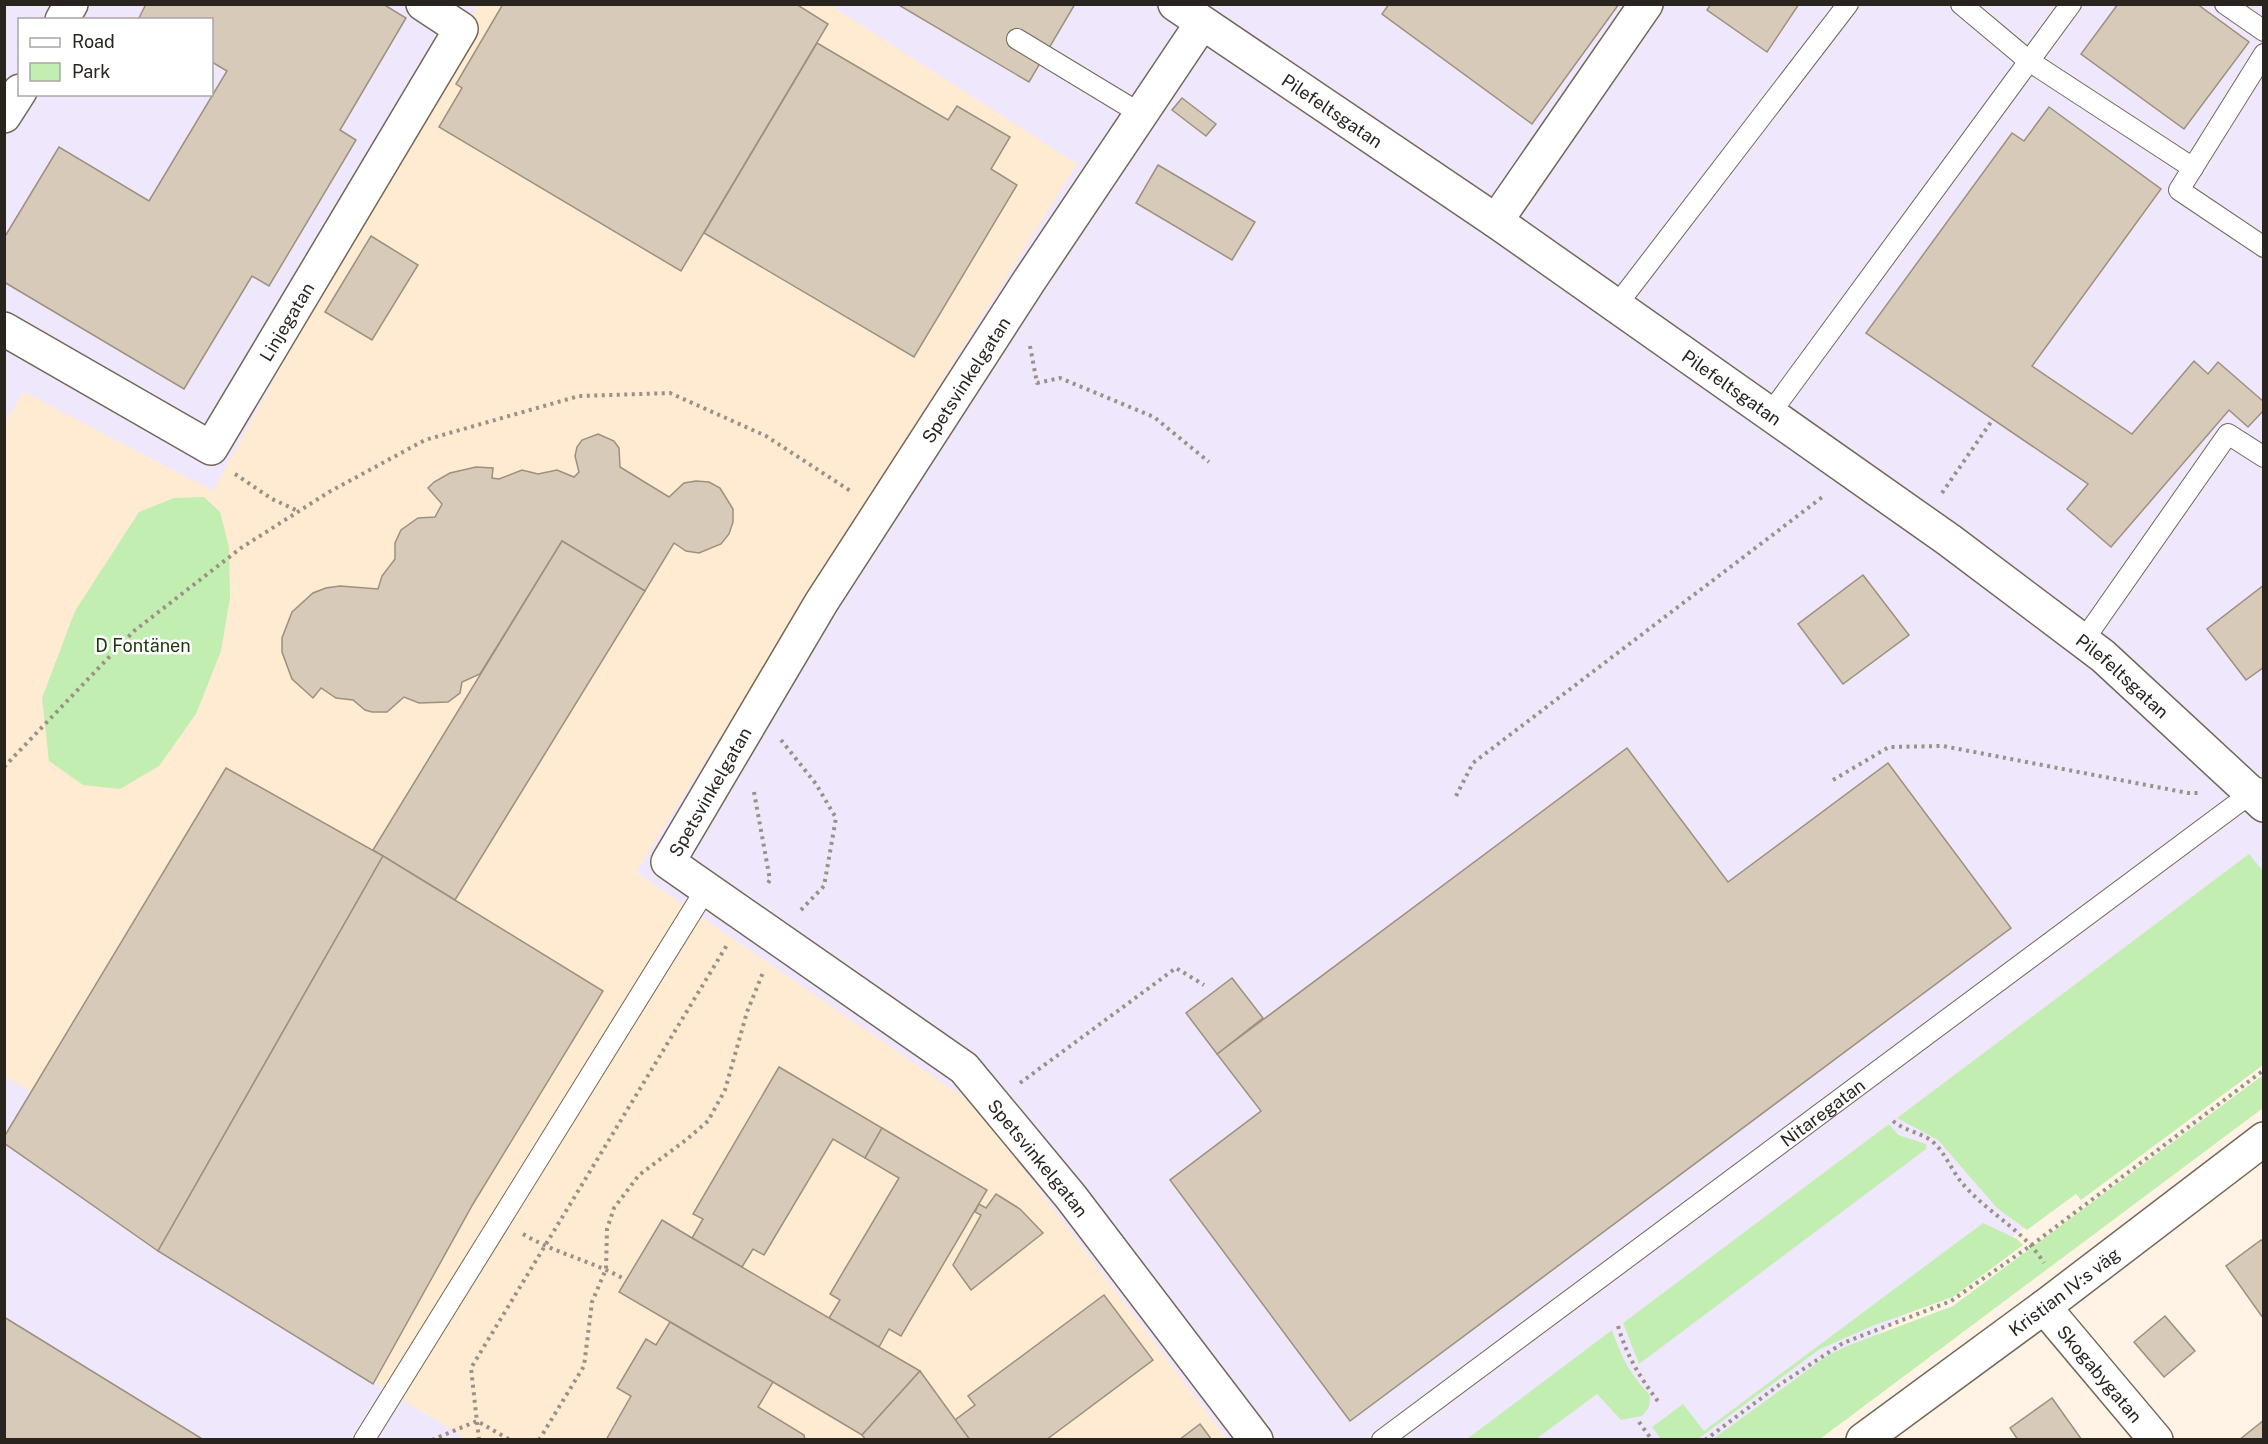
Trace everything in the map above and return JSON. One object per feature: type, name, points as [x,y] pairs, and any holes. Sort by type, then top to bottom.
[{"type":"street","points":[[63,18],[71,4]]},
{"type":"street","name":"Linjegatan","points":[[4,329],[211,448],[461,29],[423,4]]},
{"type":"street","name":"Pilefeltsgatan","points":[[1175,4],[1496,221],[1923,522],[2083,641],[2260,794]]},
{"type":"street","points":[[1496,221],[1646,4]]},
{"type":"street","name":"Spetsvinkelgatan","points":[[1202,22],[821,603],[668,862],[964,1068],[1071,1197],[1256,1440]]},
{"type":"street","points":[[4,116],[18,94]]},
{"type":"street","name":"Kristian IV:s väg","points":[[1863,1440],[2044,1307],[2264,1139]]},
{"type":"street","name":"Skogabygatan","points":[[2044,1307],[2156,1440]]},
{"type":"lane","points":[[1616,306],[1848,4]]},
{"type":"lane","points":[[1961,4],[2029,61],[2193,168]]},
{"type":"lane","points":[[1769,415],[2071,4]]},
{"type":"lane","points":[[2225,4],[2264,31]]},
{"type":"lane","points":[[1017,39],[1141,114]]},
{"type":"lane","points":[[2264,54],[2179,190],[2264,247]]},
{"type":"lane","points":[[2083,641],[2228,434],[2264,457]]},
{"type":"lane","name":"Nitaregatan","points":[[1382,1440],[2260,794]]},
{"type":"lane","points":[[364,1440],[706,889]]},
{"type":"path","points":[[1011,310],[1029,340],[1036,383],[1060,378],[1154,417],[1209,462]]},
{"type":"path","points":[[4,767],[134,631],[241,548],[329,492],[425,440],[579,396],[670,393],[766,436],[881,509]]},
{"type":"path","points":[[1923,522],[1993,419]]},
{"type":"path","points":[[226,468],[272,499],[299,512]]},
{"type":"path","points":[[1456,796],[1473,763],[1854,473]]},
{"type":"path","points":[[776,749],[786,729]]},
{"type":"path","points":[[539,1440],[584,1366],[592,1302],[606,1269],[608,1229],[614,1208],[626,1189],[639,1175],[686,1140],[708,1120],[725,1090],[747,1012],[776,938],[824,886],[836,818],[816,784],[780,740]]},
{"type":"path","points":[[1833,780],[1888,747],[1943,746],[2188,794],[2260,794]]},
{"type":"path","points":[[479,1440],[471,1368],[745,916],[770,880],[752,795],[757,786]]},
{"type":"path","points":[[993,1103],[1176,968],[1204,985]]},
{"type":"path","points":[[1705,1440],[1779,1385],[1843,1343],[1951,1301],[2032,1244],[2264,1070]]},
{"type":"path","points":[[1893,1121],[1902,1129],[1930,1140],[1969,1190],[2032,1244],[2049,1270],[2044,1307]]},
{"type":"path","points":[[501,1221],[543,1247],[606,1269],[626,1280]]},
{"type":"path","points":[[1618,1326],[1626,1353],[1637,1374],[1660,1404]]},
{"type":"path","points":[[432,1440],[477,1421]]},
{"type":"path","points":[[477,1421],[510,1440]]},
{"type":"path","points":[[1639,1422],[1652,1440]]},
{"type":"shaded area","points":[[5,5],[2263,5],[2263,1054],[1734,1439],[5,1440]]},
{"type":"shaded area","points":[[478,5],[830,5],[1077,164],[636,872],[975,1105],[1227,1439],[467,1439],[158,1251],[383,856],[226,768],[31,1092],[5,1077],[4,423],[24,392],[213,491]]},
{"type":"green space","name":"D Fontänen","points":[[204,497],[220,512],[229,547],[230,598],[221,651],[196,714],[159,766],[120,789],[83,785],[49,761],[42,698],[75,611],[139,512],[174,498]]},
{"type":"green space","points":[[2249,854],[2263,871],[2263,1065],[2081,1200],[2076,1194],[2027,1230],[1997,1208],[1938,1140],[1897,1118]]},
{"type":"green space","points":[[2263,1075],[2263,1108],[1820,1439],[1713,1439],[1827,1356],[1847,1346],[1953,1306]]},
{"type":"green space","points":[[1889,1124],[1898,1135],[1926,1144],[1926,1149],[1639,1364],[1623,1323]]},
{"type":"green space","points":[[1983,1223],[2017,1239],[2023,1245],[1953,1297],[1872,1326],[1820,1349],[1698,1439],[1661,1439],[1652,1427],[1683,1404],[1704,1431]]},
{"type":"green space","points":[[1612,1330],[1627,1365],[1650,1395],[1649,1407],[1642,1416],[1621,1420],[1597,1394],[1536,1439],[1467,1439]]},
{"type":"building","points":[[146,4],[383,4],[406,18],[340,130],[356,140],[269,286],[252,276],[184,389],[4,282],[4,238],[59,147],[149,201],[227,71],[213,63],[213,18],[139,18]]},
{"type":"building","points":[[503,4],[796,4],[828,24],[681,271],[439,127],[462,88],[456,84]]},
{"type":"building","points":[[897,4],[1075,4],[1029,82]]},
{"type":"building","points":[[1389,4],[1619,4],[1532,124],[1382,14]]},
{"type":"building","points":[[1711,4],[1799,4],[1767,52],[1707,10]]},
{"type":"building","points":[[2118,4],[2197,4],[2249,42],[2184,129],[2081,54]]},
{"type":"building","points":[[817,43],[948,120],[957,106],[1010,137],[991,169],[1017,185],[914,357],[704,233]]},
{"type":"building","points":[[1182,98],[1216,124],[1206,136],[1172,110]]},
{"type":"building","points":[[2049,107],[2161,189],[2032,366],[2132,434],[2194,361],[2208,374],[2218,362],[2264,402],[2264,410],[2248,427],[2229,410],[2111,547],[2067,509],[2088,484],[1866,333],[2012,133],[2024,141]]},
{"type":"building","points":[[1158,165],[1255,222],[1232,260],[1136,203]]},
{"type":"building","points":[[371,236],[418,265],[372,340],[325,312]]},
{"type":"building","points":[[598,434],[614,441],[619,448],[620,467],[669,497],[684,483],[709,482],[720,488],[733,509],[733,522],[729,534],[721,544],[699,553],[686,551],[674,543],[645,591],[562,541],[480,674],[462,682],[460,693],[448,702],[419,703],[404,697],[387,712],[372,712],[365,710],[353,700],[336,698],[321,688],[313,698],[292,679],[282,652],[282,638],[292,612],[313,593],[326,588],[340,586],[378,589],[382,576],[395,559],[395,543],[401,530],[418,518],[435,517],[442,504],[428,488],[434,482],[450,473],[476,467],[493,468],[492,478],[499,479],[522,470],[538,474],[557,470],[574,477],[579,472],[575,456],[577,447],[582,440]]},
{"type":"building","points":[[562,541],[645,591],[455,900],[373,850]]},
{"type":"building","points":[[1863,575],[1909,635],[1843,684],[1798,624]]},
{"type":"building","points":[[2264,585],[2264,667],[2246,680],[2207,629]]},
{"type":"building","points":[[1627,748],[1728,882],[1888,763],[2011,928],[1350,1421],[1170,1180],[1261,1111],[1217,1054]]},
{"type":"building","points":[[226,768],[383,856],[158,1251],[4,1143],[4,1137]]},
{"type":"building","points":[[383,856],[603,991],[473,1204],[373,1384],[158,1251]]},
{"type":"building","points":[[1232,978],[1263,1018],[1217,1054],[1186,1013]]},
{"type":"building","points":[[779,1067],[882,1128],[865,1158],[833,1139],[764,1255],[753,1249],[742,1267],[692,1238],[703,1219],[693,1214]]},
{"type":"building","points":[[882,1128],[987,1190],[901,1336],[889,1329],[879,1347],[829,1318],[840,1300],[830,1294],[899,1178],[865,1158]]},
{"type":"building","points":[[996,1194],[1020,1209],[1043,1233],[971,1290],[953,1265],[981,1215],[975,1212],[979,1204],[986,1208]]},
{"type":"building","points":[[662,1220],[920,1371],[862,1435],[619,1292]]},
{"type":"building","points":[[2261,1240],[2264,1243],[2263,1318],[2226,1266]]},
{"type":"building","points":[[1104,1295],[1153,1360],[1046,1440],[970,1440],[955,1420],[975,1405],[968,1396]]},
{"type":"building","points":[[2165,1316],[2195,1351],[2164,1377],[2134,1342]]},
{"type":"building","points":[[4,1317],[204,1440],[4,1440]]},
{"type":"building","points":[[670,1322],[773,1382],[758,1407],[804,1435],[805,1440],[606,1440],[631,1396],[617,1388],[646,1339],[656,1345]]},
{"type":"building","points":[[920,1371],[970,1440],[866,1440],[862,1435]]},
{"type":"building","points":[[2052,1398],[2082,1440],[2018,1440],[2010,1428]]},
{"type":"building","points":[[2264,1420],[2264,1440],[2239,1440]]},
{"type":"building","points":[[1200,1424],[1212,1440],[1179,1440]]}]
